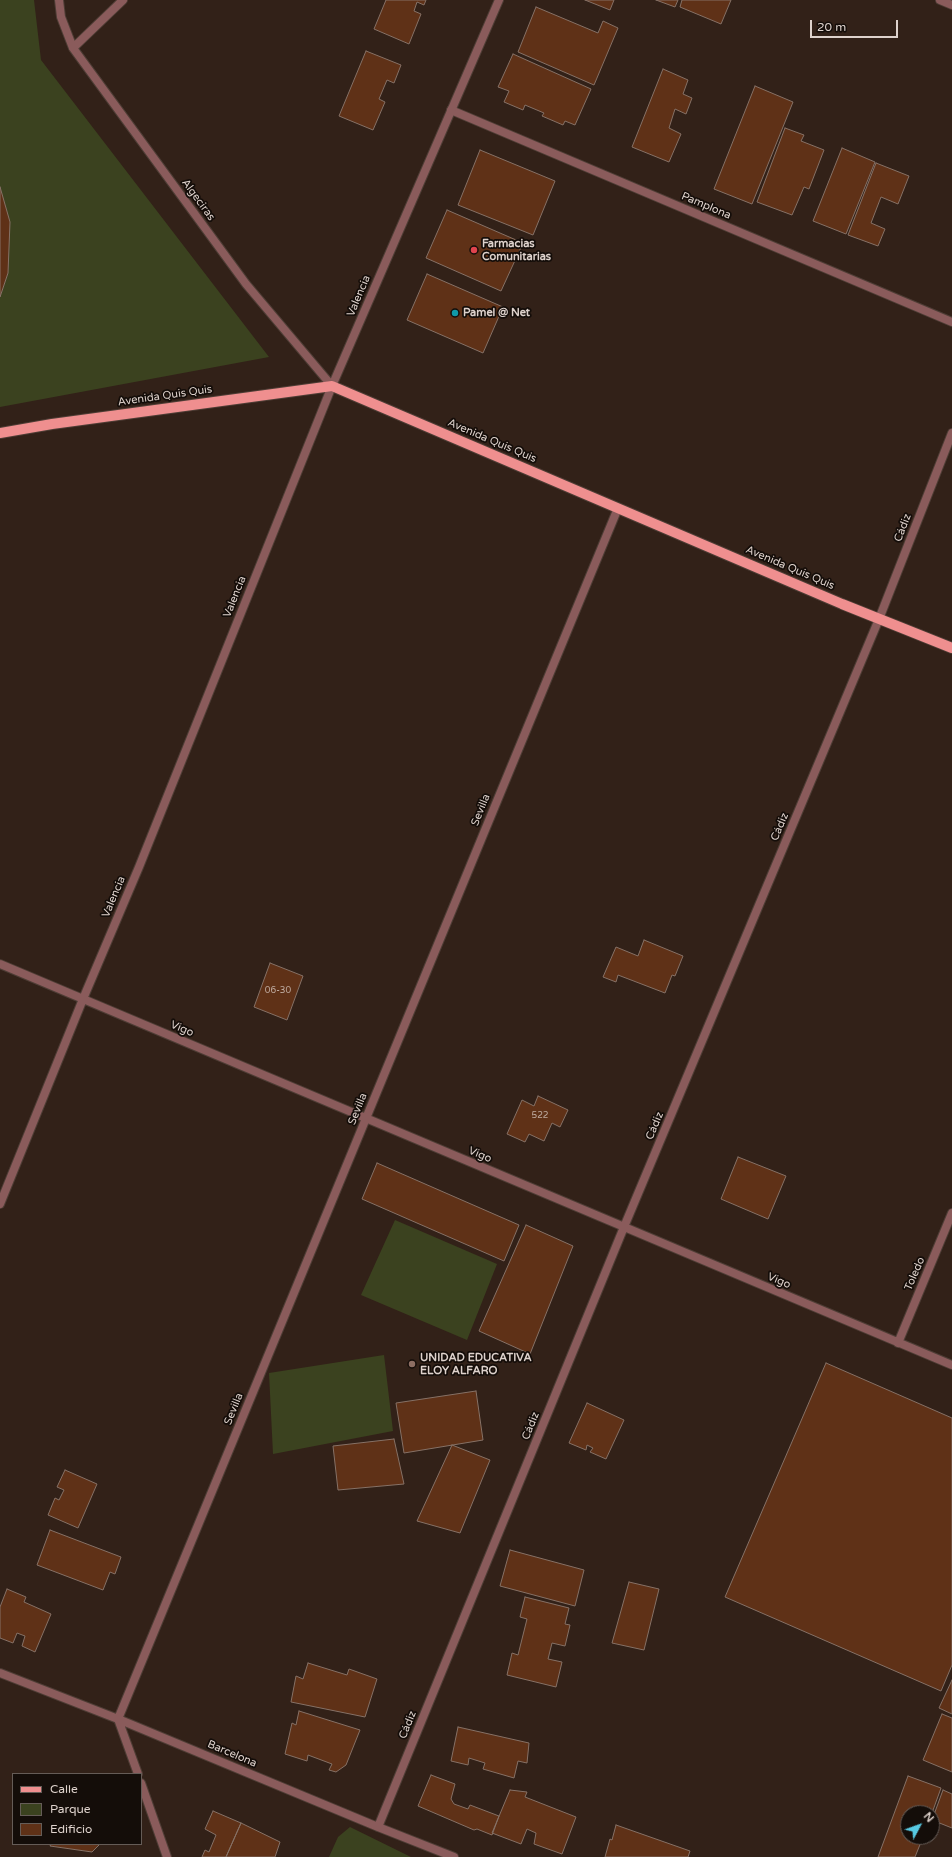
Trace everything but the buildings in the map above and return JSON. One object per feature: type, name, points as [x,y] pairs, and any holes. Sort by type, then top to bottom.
[{"type":"main road","name":"Avenida Quis Quis","points":[[0,433],[52,424],[332,386],[879,619],[952,648]]},
{"type":"street","name":"Algeciras","points":[[59,0],[61,17],[73,48],[246,284],[332,386]]},
{"type":"street","points":[[73,48],[123,0]]},
{"type":"street","name":"Valencia","points":[[0,1204],[83,999],[139,867],[332,386],[499,0]]},
{"type":"street","points":[[940,0],[952,5]]},
{"type":"street","name":"Pamplona","points":[[451,110],[952,322]]},
{"type":"street","name":"Cádiz","points":[[378,1828],[624,1228],[879,619],[952,433]]},
{"type":"street","name":"Sevilla","points":[[118,1719],[618,508]]},
{"type":"street","name":"Vigo","points":[[0,964],[952,1365]]},
{"type":"street","name":"Toledo","points":[[898,1343],[952,1213]]},
{"type":"street","name":"Barcelona","points":[[0,1673],[118,1719],[378,1828],[454,1857]]},
{"type":"street","points":[[118,1719],[138,1773]]},
{"type":"street","points":[[142,1786],[167,1857]]},
{"type":"green space","points":[[0,0],[34,0],[41,60],[269,357],[0,407]]},
{"type":"green space","points":[[395,1220],[497,1264],[467,1340],[361,1295]]},
{"type":"green space","points":[[384,1355],[393,1431],[273,1454],[269,1373]]},
{"type":"green space","points":[[350,1827],[411,1857],[329,1857],[338,1837]]},
{"type":"place","name":"Farmacias Comunitarias","points":[[474,250]]},
{"type":"place","name":"Pamel @ Net","points":[[455,313]]},
{"type":"place","name":"UNIDAD EDUCATIVA ELOY ALFARO","points":[[412,1364]]}]
